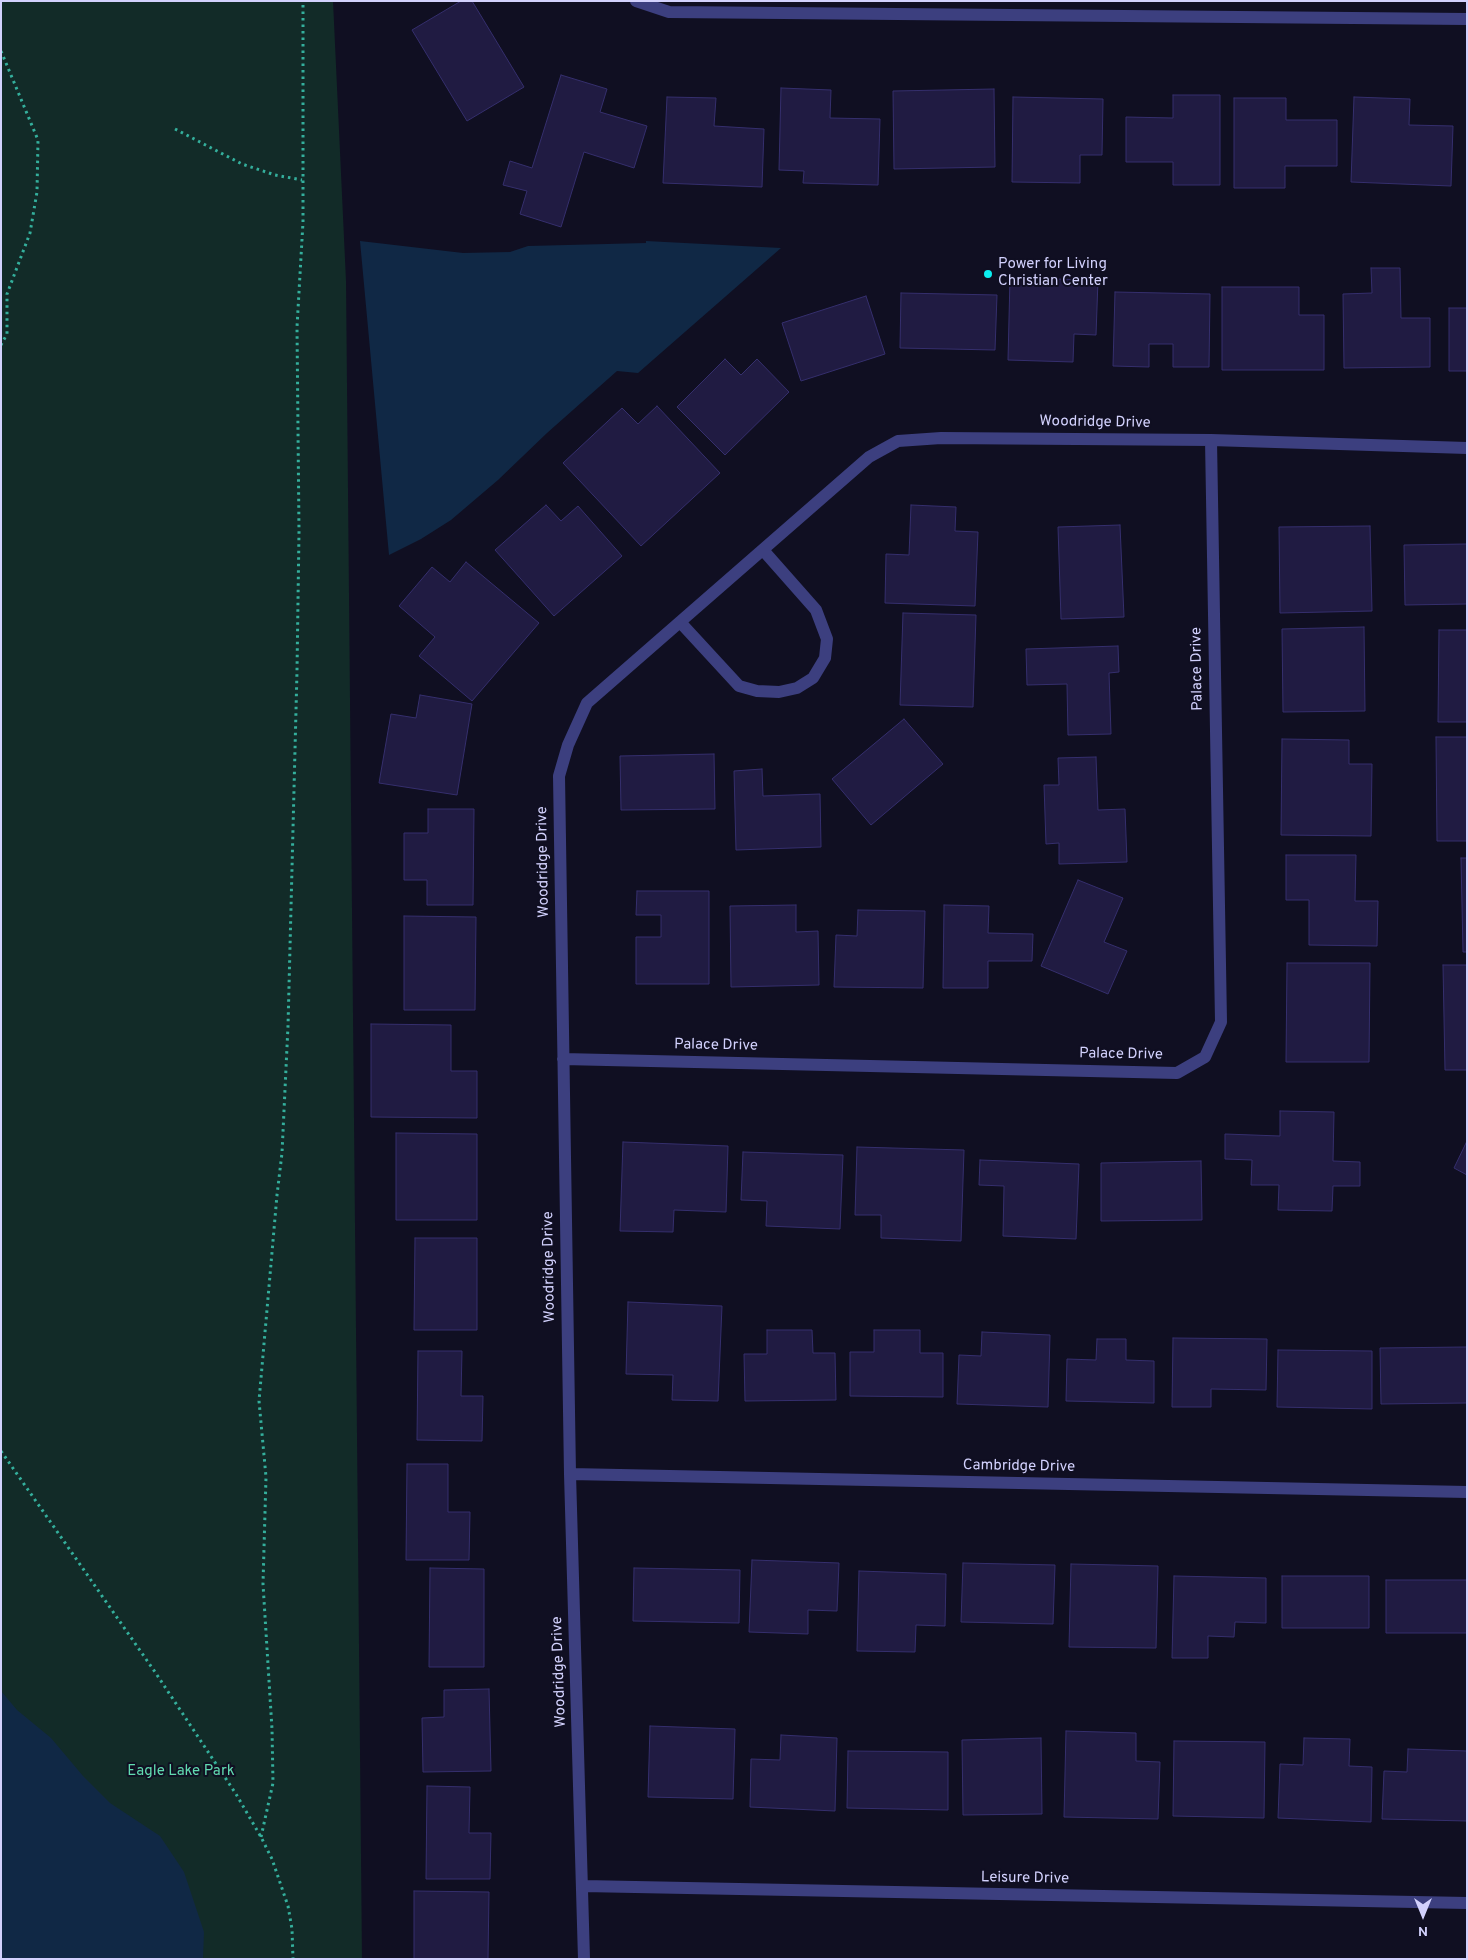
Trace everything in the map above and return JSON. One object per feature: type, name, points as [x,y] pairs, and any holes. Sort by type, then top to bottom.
[{"type":"street","points":[[636,1],[669,12],[1467,19]]},
{"type":"street","name":"Woodridge Drive","points":[[584,1959],[570,1474],[559,776],[568,744],[588,703],[869,456],[898,441],[941,438],[1211,440],[1467,448]]},
{"type":"street","name":"Palace Drive","points":[[563,1059],[1177,1073],[1205,1057],[1220,1022],[1211,440]]},
{"type":"street","points":[[680,622],[739,686],[757,691],[779,692],[798,688],[813,678],[824,658],[826,639],[816,610],[763,550]]},
{"type":"street","name":"Cambridge Drive","points":[[570,1474],[1467,1492]]},
{"type":"street","name":"Leisure Drive","points":[[583,1886],[1467,1903]]},
{"type":"path","points":[[261,1837],[273,1784],[273,1774],[263,1584],[266,1477],[259,1401],[282,1153],[288,1026],[297,671],[299,532],[297,328],[303,222],[303,1]]},
{"type":"path","points":[[1,51],[38,140],[36,200],[30,233],[6,294],[6,334],[1,345]]},
{"type":"path","points":[[175,129],[242,164],[275,175],[302,180]]},
{"type":"path","points":[[1,1450],[155,1672],[236,1794],[261,1837],[275,1868],[288,1906],[294,1959]]},
{"type":"green space","name":"Eagle Lake Park","points":[[1,1],[333,1],[346,281],[362,1959],[1,1959]]},
{"type":"water","points":[[360,241],[463,253],[510,252],[528,246],[646,243],[646,241],[781,248],[638,373],[617,371],[547,433],[498,480],[451,520],[421,539],[389,555]]},
{"type":"water","points":[[1,1691],[17,1710],[51,1738],[83,1776],[110,1803],[160,1836],[184,1872],[204,1932],[203,1959],[1,1959]]},
{"type":"building","points":[[461,1],[472,1],[524,87],[467,121],[412,30]]},
{"type":"building","points":[[561,75],[607,89],[600,112],[647,126],[634,168],[584,152],[561,227],[520,214],[527,191],[503,185],[510,161],[532,168]]},
{"type":"building","points":[[781,88],[831,90],[830,118],[880,119],[878,185],[803,183],[804,171],[779,170]]},
{"type":"building","points":[[994,89],[995,167],[894,169],[893,91]]},
{"type":"building","points":[[1173,95],[1220,95],[1220,185],[1173,185],[1173,162],[1126,162],[1126,117],[1173,118]]},
{"type":"building","points":[[667,97],[716,98],[714,126],[764,129],[762,187],[663,183]]},
{"type":"building","points":[[1013,97],[1103,99],[1102,155],[1080,155],[1080,183],[1012,182]]},
{"type":"building","points":[[1354,97],[1410,99],[1409,125],[1453,126],[1451,186],[1351,182]]},
{"type":"building","points":[[1234,98],[1286,98],[1286,120],[1337,120],[1337,166],[1285,166],[1285,188],[1234,188]]},
{"type":"building","points":[[1371,268],[1400,268],[1401,318],[1430,318],[1430,367],[1344,368],[1343,294],[1372,293]]},
{"type":"building","points":[[1010,278],[1098,280],[1096,335],[1074,334],[1073,362],[1008,360]]},
{"type":"building","points":[[1222,287],[1299,287],[1299,315],[1324,315],[1324,370],[1222,370]]},
{"type":"building","points":[[1115,292],[1210,294],[1209,367],[1173,367],[1173,344],[1149,344],[1149,367],[1113,366]]},
{"type":"building","points":[[901,293],[997,295],[995,350],[900,348]]},
{"type":"building","points":[[866,296],[885,354],[801,381],[782,323]]},
{"type":"building","points":[[1449,308],[1467,308],[1467,371],[1449,371]]},
{"type":"building","points":[[725,359],[741,375],[757,359],[789,392],[725,455],[677,407]]},
{"type":"building","points":[[657,406],[720,473],[641,546],[563,463],[622,408],[638,424]]},
{"type":"building","points":[[546,505],[561,521],[578,506],[622,556],[554,616],[495,550]]},
{"type":"building","points":[[911,505],[956,507],[955,531],[978,532],[975,606],[885,603],[886,554],[909,555]]},
{"type":"building","points":[[1120,525],[1124,617],[1061,619],[1058,527]]},
{"type":"building","points":[[1370,526],[1372,611],[1280,613],[1279,527]]},
{"type":"building","points":[[1467,544],[1467,604],[1405,605],[1404,545]]},
{"type":"building","points":[[466,562],[539,623],[472,701],[419,656],[435,637],[399,606],[432,567],[450,582]]},
{"type":"building","points":[[903,613],[976,615],[973,707],[900,705]]},
{"type":"building","points":[[1364,627],[1365,711],[1283,712],[1282,629]]},
{"type":"building","points":[[1439,630],[1467,630],[1467,722],[1438,722]]},
{"type":"building","points":[[1118,646],[1119,672],[1109,673],[1111,734],[1068,735],[1067,684],[1027,685],[1026,649]]},
{"type":"building","points":[[420,695],[472,704],[457,795],[379,783],[391,714],[416,718]]},
{"type":"building","points":[[904,719],[943,764],[871,825],[832,779]]},
{"type":"building","points":[[1436,737],[1467,737],[1467,841],[1437,841]]},
{"type":"building","points":[[1282,739],[1349,740],[1349,764],[1372,764],[1371,836],[1281,835]]},
{"type":"building","points":[[714,754],[715,809],[621,810],[620,756]]},
{"type":"building","points":[[1096,757],[1098,810],[1125,809],[1127,862],[1059,864],[1059,843],[1046,844],[1044,785],[1059,785],[1058,758]]},
{"type":"building","points":[[762,769],[763,796],[820,794],[821,847],[736,850],[734,771]]},
{"type":"building","points":[[428,809],[474,809],[473,905],[427,905],[427,880],[404,880],[404,833],[428,833]]},
{"type":"building","points":[[1286,855],[1356,855],[1355,901],[1378,901],[1377,946],[1309,945],[1309,900],[1286,900]]},
{"type":"building","points":[[1461,858],[1467,858],[1467,952],[1463,952]]},
{"type":"building","points":[[1078,880],[1123,898],[1104,942],[1127,951],[1108,994],[1041,966]]},
{"type":"building","points":[[637,891],[709,891],[709,984],[636,984],[636,937],[661,937],[661,915],[636,915]]},
{"type":"building","points":[[796,905],[796,932],[818,931],[819,985],[731,987],[730,906]]},
{"type":"building","points":[[944,905],[989,906],[988,933],[1033,934],[1032,961],[988,961],[988,988],[943,988]]},
{"type":"building","points":[[858,910],[925,911],[923,988],[834,987],[836,935],[857,936]]},
{"type":"building","points":[[404,916],[476,917],[475,1010],[404,1010]]},
{"type":"building","points":[[1287,963],[1370,963],[1369,1062],[1286,1062]]},
{"type":"building","points":[[1443,965],[1467,965],[1467,1070],[1445,1070]]},
{"type":"building","points":[[371,1024],[451,1025],[451,1071],[477,1071],[477,1118],[371,1117]]},
{"type":"building","points":[[1280,1111],[1334,1112],[1333,1161],[1360,1162],[1360,1186],[1333,1186],[1332,1211],[1278,1210],[1279,1185],[1251,1185],[1252,1160],[1225,1159],[1225,1134],[1280,1136]]},
{"type":"building","points":[[396,1133],[477,1134],[477,1220],[396,1220]]},
{"type":"building","points":[[1467,1141],[1467,1175],[1454,1168]]},
{"type":"building","points":[[623,1142],[728,1146],[726,1212],[674,1210],[673,1232],[620,1231]]},
{"type":"building","points":[[857,1147],[964,1150],[961,1241],[881,1238],[881,1215],[855,1215]]},
{"type":"building","points":[[743,1152],[843,1155],[840,1229],[766,1226],[767,1201],[741,1200]]},
{"type":"building","points":[[980,1160],[1079,1164],[1076,1239],[1003,1236],[1004,1186],[979,1185]]},
{"type":"building","points":[[1201,1161],[1202,1220],[1101,1221],[1101,1163]]},
{"type":"building","points":[[415,1238],[477,1238],[477,1330],[414,1330]]},
{"type":"building","points":[[628,1302],[722,1306],[718,1401],[672,1400],[673,1375],[626,1374]]},
{"type":"building","points":[[767,1330],[812,1330],[813,1353],[835,1353],[836,1400],[745,1401],[744,1354],[767,1354]]},
{"type":"building","points":[[874,1330],[920,1330],[920,1353],[943,1353],[943,1397],[850,1396],[850,1352],[874,1352]]},
{"type":"building","points":[[982,1332],[1050,1335],[1048,1407],[957,1404],[959,1355],[981,1356]]},
{"type":"building","points":[[1173,1338],[1267,1339],[1266,1390],[1211,1389],[1211,1407],[1172,1407]]},
{"type":"building","points":[[1097,1339],[1126,1339],[1126,1360],[1154,1361],[1154,1403],[1066,1401],[1067,1359],[1096,1360]]},
{"type":"building","points":[[1467,1347],[1467,1403],[1381,1404],[1380,1348]]},
{"type":"building","points":[[1278,1350],[1372,1351],[1372,1409],[1277,1407]]},
{"type":"building","points":[[418,1351],[462,1351],[461,1396],[483,1396],[482,1441],[417,1440]]},
{"type":"building","points":[[407,1464],[448,1464],[448,1512],[470,1512],[469,1560],[406,1560]]},
{"type":"building","points":[[752,1560],[839,1563],[837,1611],[808,1610],[808,1634],[749,1632]]},
{"type":"building","points":[[963,1563],[1055,1565],[1053,1624],[961,1622]]},
{"type":"building","points":[[1071,1564],[1158,1566],[1156,1648],[1069,1647]]},
{"type":"building","points":[[430,1568],[484,1569],[484,1667],[429,1667]]},
{"type":"building","points":[[634,1568],[740,1570],[739,1623],[633,1621]]},
{"type":"building","points":[[859,1571],[946,1574],[945,1626],[916,1625],[915,1652],[857,1651]]},
{"type":"building","points":[[1174,1576],[1266,1578],[1266,1623],[1235,1622],[1234,1637],[1208,1636],[1208,1658],[1172,1658]]},
{"type":"building","points":[[1282,1576],[1369,1576],[1369,1628],[1282,1628]]},
{"type":"building","points":[[1386,1580],[1467,1580],[1467,1633],[1386,1633]]},
{"type":"building","points":[[489,1689],[491,1771],[423,1772],[422,1718],[444,1717],[444,1690]]},
{"type":"building","points":[[650,1726],[735,1729],[733,1799],[648,1797]]},
{"type":"building","points":[[1066,1731],[1136,1733],[1136,1761],[1160,1762],[1158,1819],[1064,1817]]},
{"type":"building","points":[[781,1735],[837,1738],[835,1811],[750,1807],[751,1759],[780,1760]]},
{"type":"building","points":[[1041,1738],[1042,1814],[963,1815],[962,1740]]},
{"type":"building","points":[[1304,1738],[1350,1739],[1349,1766],[1372,1767],[1371,1822],[1278,1818],[1280,1764],[1303,1765]]},
{"type":"building","points":[[1174,1741],[1265,1742],[1264,1818],[1173,1816]]},
{"type":"building","points":[[1408,1749],[1467,1751],[1467,1821],[1382,1819],[1384,1771],[1407,1772]]},
{"type":"building","points":[[848,1751],[948,1752],[948,1810],[847,1808]]},
{"type":"building","points":[[427,1786],[470,1787],[469,1833],[491,1833],[490,1879],[426,1879]]},
{"type":"building","points":[[414,1891],[489,1892],[488,1959],[414,1959]]},
{"type":"place","name":"Power for Living Christian Center","points":[[988,274]]}]
